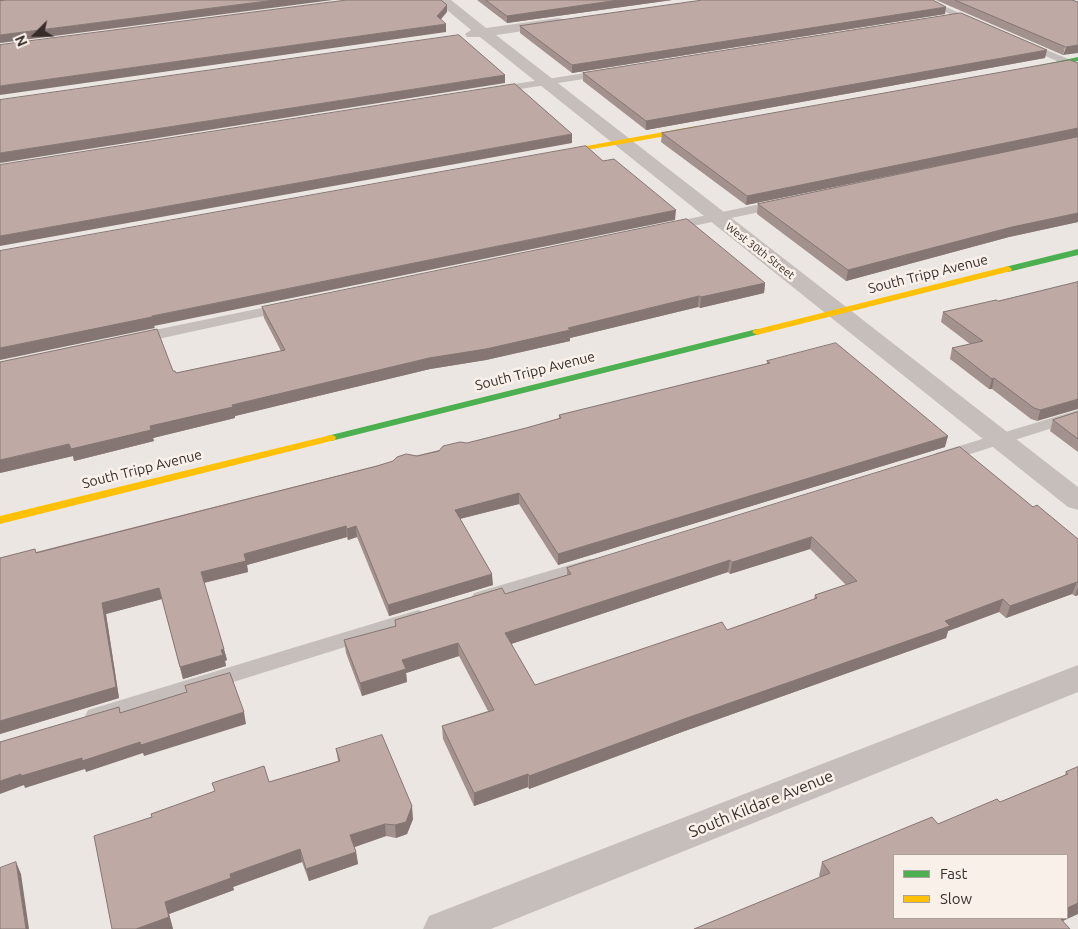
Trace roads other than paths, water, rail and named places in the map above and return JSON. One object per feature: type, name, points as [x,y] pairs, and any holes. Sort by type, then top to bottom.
[{"type":"street","name":"West 30th Street","points":[[442,0],[1078,501]]},
{"type":"street","points":[[456,36],[576,19]]},
{"type":"street","points":[[1026,68],[1078,59]]},
{"type":"street","points":[[543,156],[707,126]]},
{"type":"street","name":"South Tripp Avenue","points":[[0,520],[1078,252]]},
{"type":"street","name":"South Kildare Avenue","points":[[444,929],[1078,678]]},
{"type":"lane","points":[[924,0],[986,27]]},
{"type":"lane","points":[[941,19],[961,16]]},
{"type":"lane","points":[[1012,38],[1078,67]]},
{"type":"lane","points":[[479,92],[620,70]]},
{"type":"lane","points":[[653,230],[795,200]]},
{"type":"lane","points":[[117,343],[302,304]]},
{"type":"lane","points":[[928,461],[1078,415]]},
{"type":"lane","points":[[464,603],[606,560]]},
{"type":"lane","points":[[76,722],[436,612]]}]
